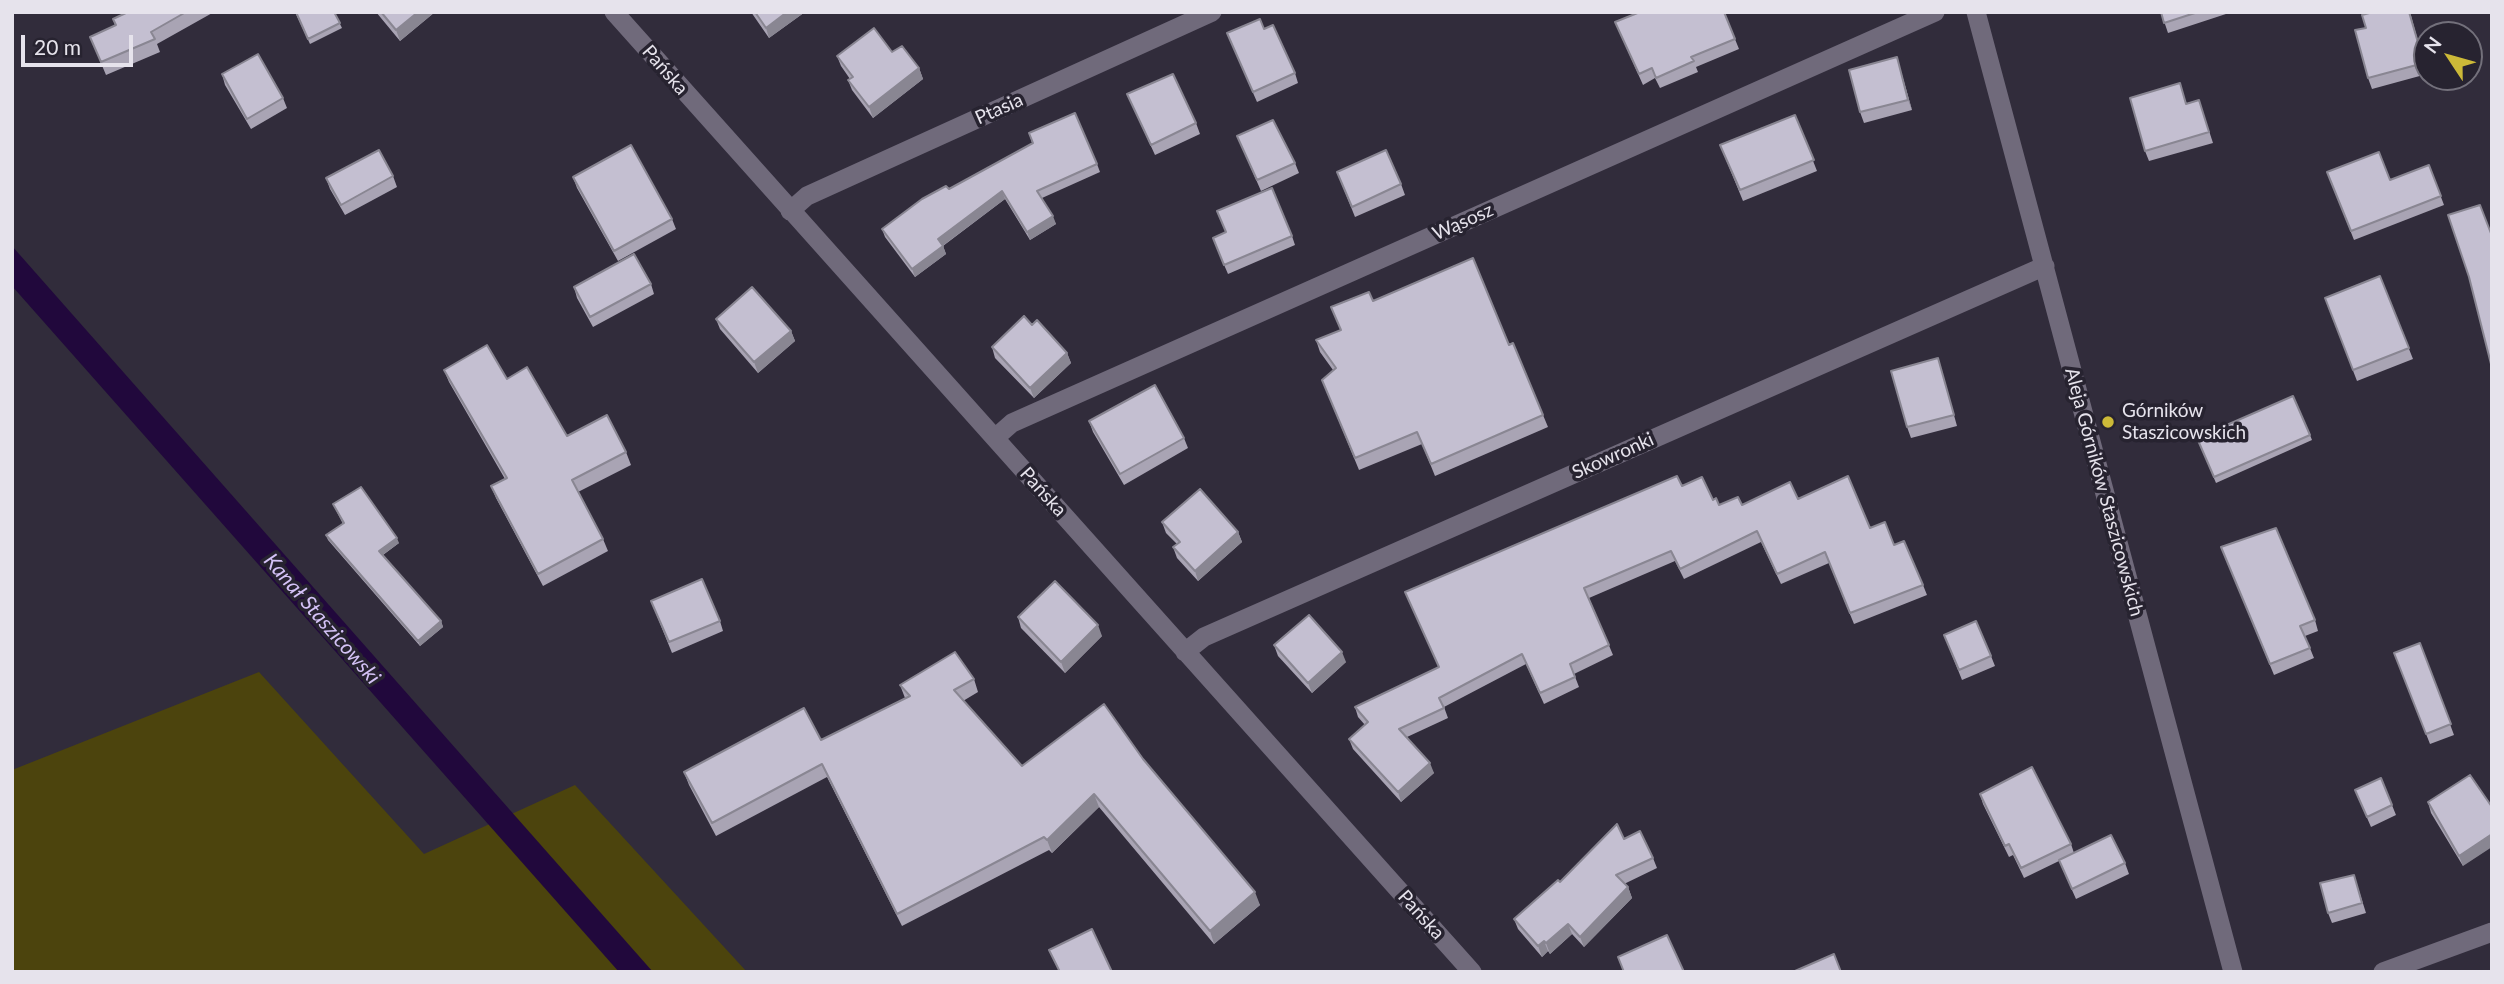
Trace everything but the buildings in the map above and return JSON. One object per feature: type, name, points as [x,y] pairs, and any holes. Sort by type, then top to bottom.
[{"type":"street","name":"Ptasia","points":[[790,211],[807,196],[1212,12]]},
{"type":"street","name":"Wąsosz","points":[[995,438],[1012,423],[1935,12]]},
{"type":"street","name":"Aleja Górników Staszicowskich","points":[[1976,12],[2233,972]]},
{"type":"street","name":"Pańska","points":[[617,13],[790,211],[1472,972]]},
{"type":"street","name":"Skowronki","points":[[1185,652],[1204,637],[2045,266]]},
{"type":"street","points":[[2383,972],[2492,932]]},
{"type":"shaded area","points":[[259,672],[424,854],[575,785],[747,972],[12,972],[12,770]]},
{"type":"water","name":"Kanał Staszicowski","points":[[12,246],[653,972],[619,972],[12,286]]},
{"type":"place","name":"Górników Staszicowskich","points":[[2108,422]]}]
